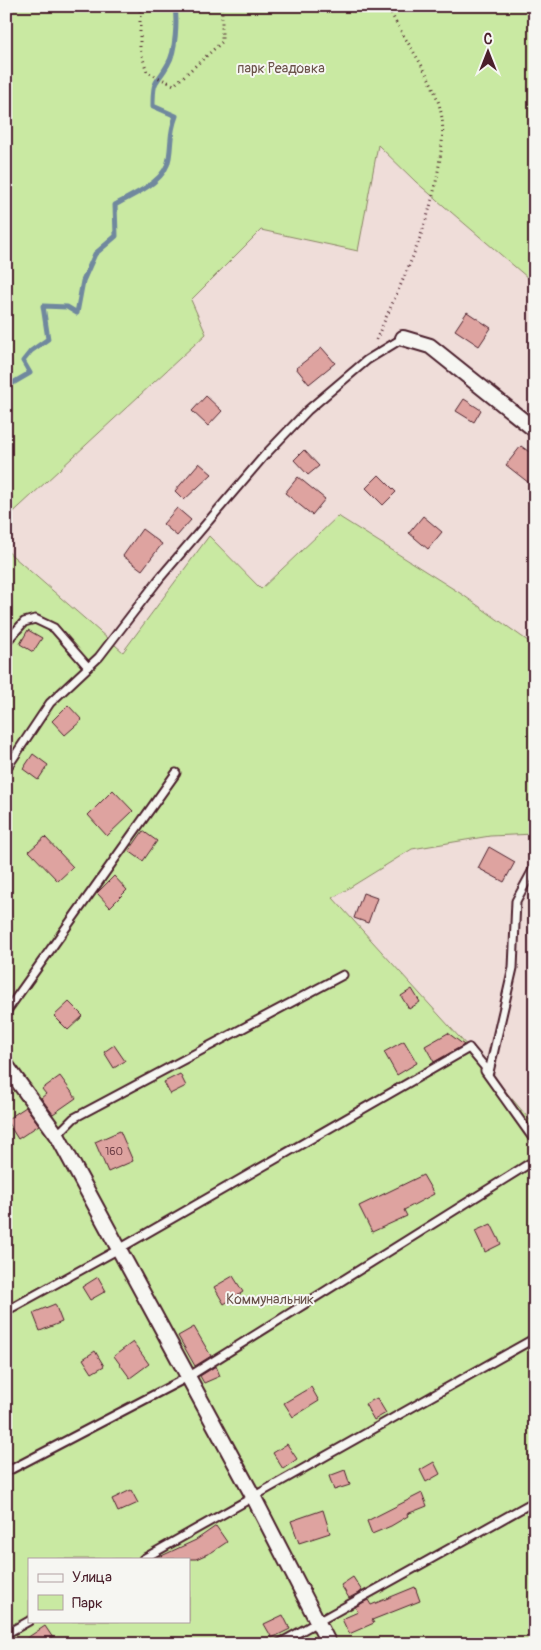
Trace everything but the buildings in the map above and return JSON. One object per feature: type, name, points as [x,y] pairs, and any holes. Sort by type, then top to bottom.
[{"type":"street","points":[[403,338],[430,346],[535,430]]},
{"type":"street","points":[[6,1065],[57,1135],[254,1498],[329,1644]]},
{"type":"lane","points":[[6,769],[50,703],[99,657],[159,579],[264,456],[308,410],[367,360],[403,338]]},
{"type":"lane","points":[[6,642],[24,622],[35,619],[54,628],[88,667]]},
{"type":"lane","points":[[6,1012],[176,773]]},
{"type":"lane","points":[[469,1048],[489,1072],[513,968],[516,901],[535,866]]},
{"type":"lane","points":[[57,1135],[74,1118],[343,975]]},
{"type":"lane","points":[[469,1048],[535,1141]]},
{"type":"lane","points":[[6,1311],[119,1249],[469,1048]]},
{"type":"lane","points":[[6,1472],[188,1377],[535,1160]]},
{"type":"lane","points":[[145,1558],[535,1338]]},
{"type":"lane","points":[[278,1644],[535,1501]]},
{"type":"lane","points":[[6,1634],[28,1622]]},
{"type":"path","points":[[140,6],[140,49],[147,72],[174,85],[222,42],[222,6]]},
{"type":"path","points":[[367,360],[423,234],[434,197],[444,134],[440,107],[425,72],[388,6]]},
{"type":"green space","name":"парк Реадовка","points":[[6,6],[535,6],[535,284],[416,182],[378,145],[358,251],[261,230],[191,300],[206,334],[6,519]]},
{"type":"green space","name":"Коммунальник","points":[[338,516],[463,595],[535,646],[535,834],[490,836],[412,849],[333,898],[469,1048],[535,1126],[535,1644],[6,1644],[6,550],[123,652],[209,536],[261,589]]},
{"type":"waterway","points":[[6,387],[30,373],[23,361],[31,351],[48,339],[43,306],[67,307],[77,313],[83,281],[95,254],[116,236],[115,205],[156,181],[167,166],[172,128],[176,116],[153,106],[153,97],[156,82],[168,64],[173,52],[176,28],[175,6]]}]
